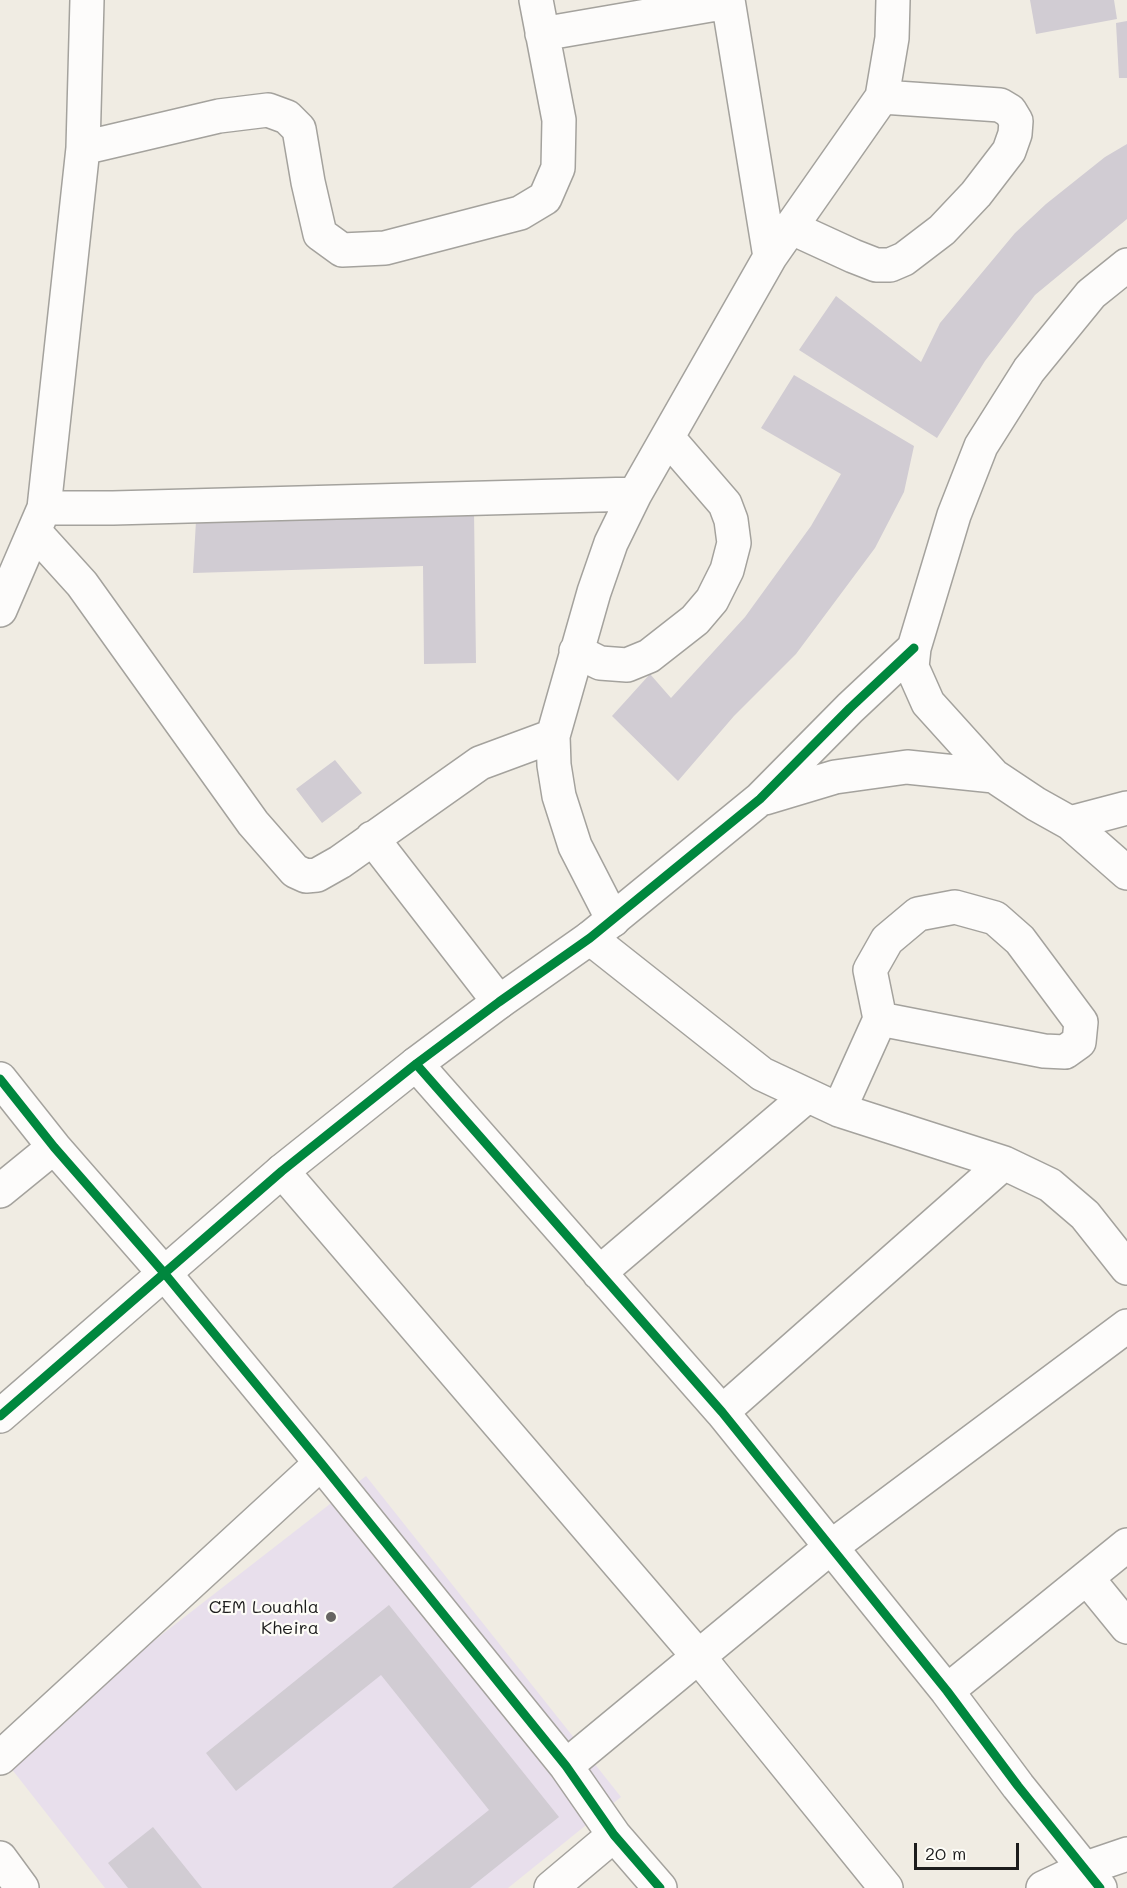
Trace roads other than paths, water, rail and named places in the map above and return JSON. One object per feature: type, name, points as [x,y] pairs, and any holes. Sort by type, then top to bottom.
[{"type":"street","points":[[0,610],[39,519],[83,148],[87,0]]},
{"type":"street","points":[[83,148],[219,116],[268,110],[287,117],[299,129],[320,234],[342,250],[385,248],[520,213],[545,198],[558,168],[559,120],[536,0]]},
{"type":"street","points":[[893,0],[892,38],[882,97],[770,257],[635,494],[611,543],[576,651],[553,736],[554,765],[559,796],[602,929],[762,1074],[839,1110],[1004,1163],[1050,1185],[1085,1215],[1117,1234],[1127,1268]]},
{"type":"street","points":[[542,33],[728,1],[770,257]]},
{"type":"street","points":[[792,228],[876,265],[890,265],[904,259],[942,230],[976,194],[1009,151],[1015,134],[1016,121],[1010,111],[1000,105],[882,97]]},
{"type":"street","points":[[1127,265],[1091,294],[1029,370],[981,446],[954,516],[914,648],[912,666],[928,703],[994,776],[1036,804],[1070,822],[1127,873]]},
{"type":"street","points":[[576,651],[600,663],[627,665],[649,656],[695,620],[712,600],[726,570],[734,543],[731,520],[725,504],[668,438]]},
{"type":"street","points":[[39,519],[113,508],[635,494]]},
{"type":"street","points":[[39,519],[82,584],[253,823],[295,871],[306,876],[317,875],[340,862],[480,763],[553,736]]},
{"type":"street","points":[[0,1416],[282,1171],[416,1064],[602,929],[760,799],[850,708],[914,648]]},
{"type":"street","points":[[760,799],[835,777],[907,767],[994,776]]},
{"type":"street","points":[[1070,822],[1127,808]]},
{"type":"street","points":[[372,838],[499,1002]]},
{"type":"street","points":[[839,1110],[880,1019],[870,970],[887,940],[918,914],[955,907],[995,918],[1020,940],[1081,1022],[1078,1042],[1065,1052],[1044,1051],[880,1019]]},
{"type":"street","points":[[416,1064],[722,1412],[947,1691],[1092,1879]]},
{"type":"street","points":[[0,1079],[54,1147],[165,1274],[321,1463],[566,1766],[614,1835],[660,1888]]},
{"type":"street","points":[[599,1273],[807,1096]]},
{"type":"street","points":[[0,1191],[54,1147]]},
{"type":"street","points":[[722,1412],[1004,1163]]},
{"type":"street","points":[[282,1171],[698,1656],[886,1888]]},
{"type":"street","points":[[566,1766],[831,1546],[1127,1326]]},
{"type":"street","points":[[0,1758],[321,1463]]},
{"type":"street","points":[[947,1691],[1127,1545]]},
{"type":"street","points":[[1087,1578],[1127,1627]]},
{"type":"street","points":[[550,1888],[614,1835]]},
{"type":"street","points":[[1043,1888],[1092,1879],[1127,1854]]},
{"type":"street","points":[[0,1858],[22,1888]]},
{"type":"place","name":"CEM Louahla Kheira","points":[[331,1617]]}]
